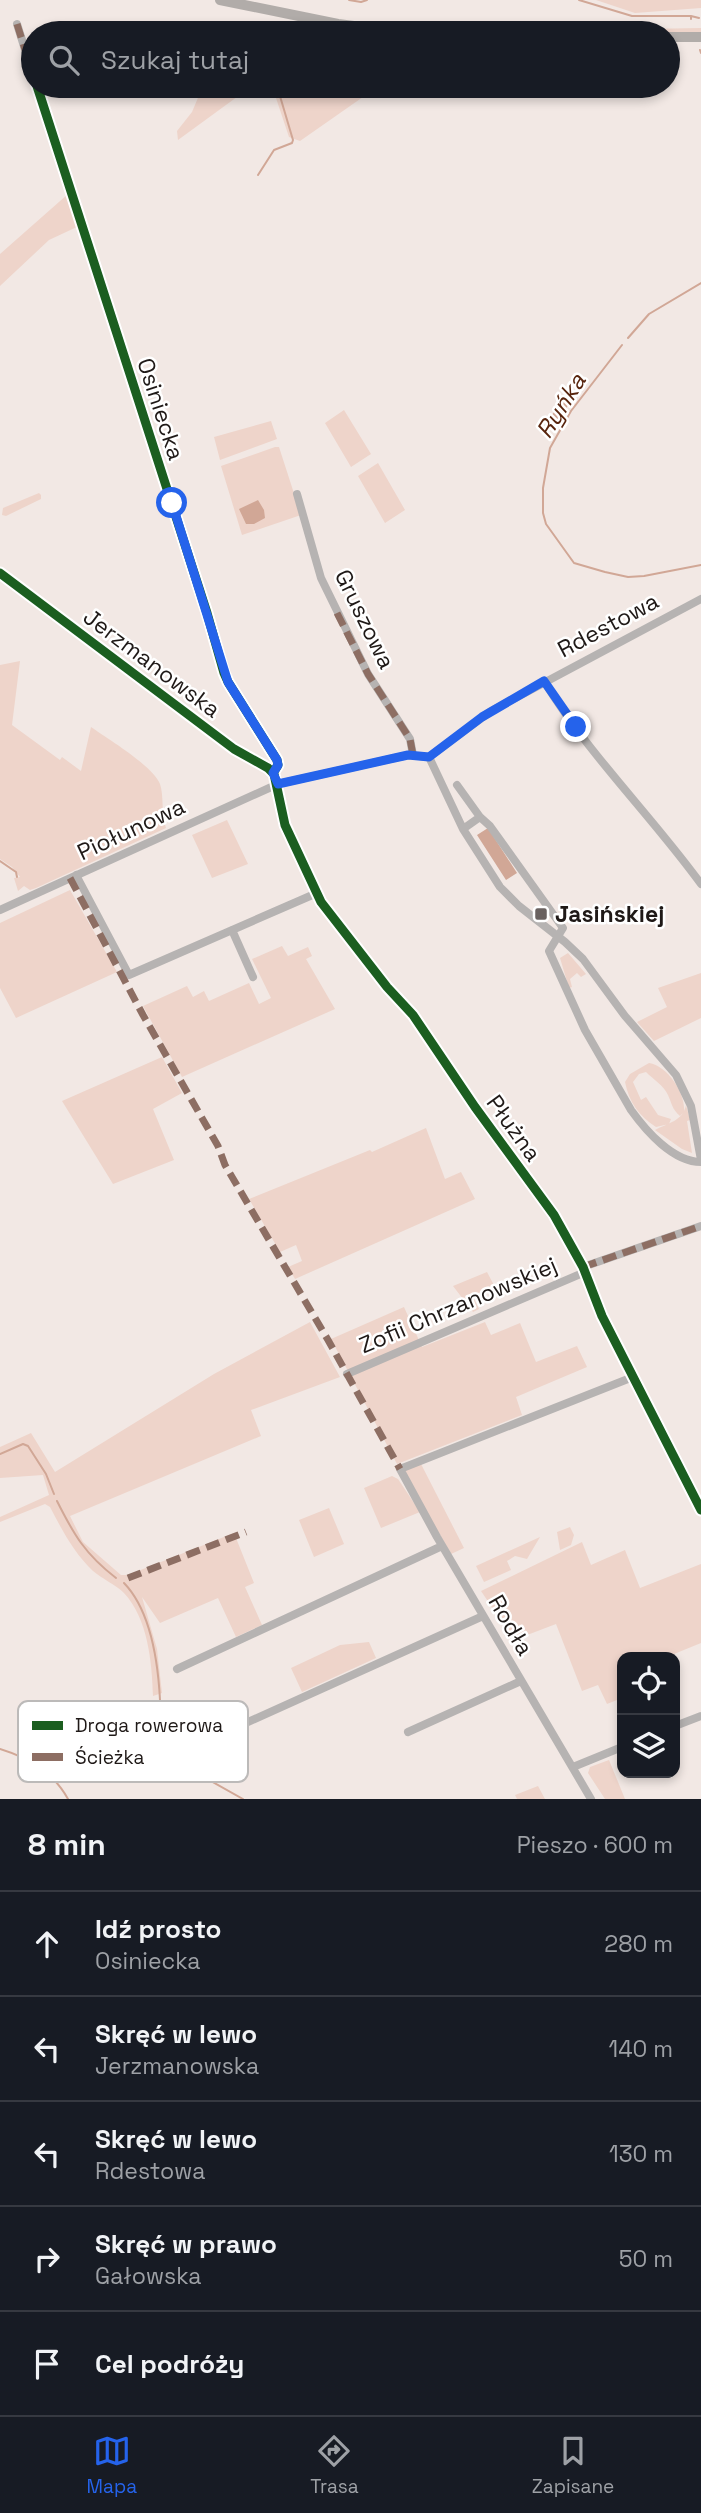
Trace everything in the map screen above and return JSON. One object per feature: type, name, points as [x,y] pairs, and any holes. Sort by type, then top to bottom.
[{"type":"main road","points":[[220,0],[323,21]]},
{"type":"main road","points":[[680,37],[701,37]]},
{"type":"street","points":[[17,24],[21,37]]},
{"type":"street","name":"Osiniecka","points":[[41,98],[228,682],[277,760],[278,765],[273,773]]},
{"type":"street","name":"Gruszowa","points":[[297,494],[321,578],[368,674],[410,739],[413,755]]},
{"type":"street","name":"Jerzmanowska","points":[[0,573],[234,749],[273,773]]},
{"type":"street","name":"Rdestowa","points":[[429,757],[482,717],[544,681],[701,599]]},
{"type":"street","points":[[544,681],[589,744],[701,884]]},
{"type":"street","points":[[273,773],[278,784],[413,755],[429,757],[463,829],[510,899],[557,936],[583,959],[626,1018],[677,1075],[691,1107],[701,1161],[691,1161],[665,1146],[639,1122],[631,1110],[598,1055],[563,986],[549,951],[557,936],[563,928],[457,785]]},
{"type":"street","name":"Piołunowa","points":[[0,909],[278,784]]},
{"type":"street","name":"Płużna","points":[[278,784],[285,825],[317,893],[387,987],[413,1015],[554,1215],[584,1270],[602,1316],[701,1510]]},
{"type":"street","points":[[463,829],[480,817]]},
{"type":"street","points":[[76,875],[129,975],[317,893]]},
{"type":"street","points":[[232,930],[253,977]]},
{"type":"street","name":"Zofii Chrzanowskiej","points":[[347,1374],[584,1270],[701,1226]]},
{"type":"street","name":"Rodła","points":[[591,1799],[442,1546],[400,1469],[633,1377]]},
{"type":"street","points":[[177,1669],[442,1546]]},
{"type":"street","points":[[248,1722],[483,1615]]},
{"type":"street","points":[[408,1732],[522,1681]]},
{"type":"street","points":[[680,1724],[701,1716]]},
{"type":"street","points":[[573,1767],[617,1749]]},
{"type":"shaded area","points":[[596,0],[701,0],[701,8],[635,13]]},
{"type":"shaded area","points":[[680,28],[701,28],[701,33],[680,33]]},
{"type":"shaded area","points":[[198,98],[236,98],[178,140],[177,131],[192,112]]},
{"type":"shaded area","points":[[276,98],[362,98],[300,141],[289,137]]},
{"type":"shaded area","points":[[68,194],[79,226],[49,240],[0,286],[0,254]]},
{"type":"shaded area","points":[[344,410],[371,454],[351,467],[325,423]]},
{"type":"shaded area","points":[[271,421],[277,439],[220,460],[214,437]]},
{"type":"shaded area","points":[[279,447],[301,515],[242,535],[221,466]]},
{"type":"shaded area","points":[[378,463],[405,510],[385,523],[358,476]]},
{"type":"shaded area","points":[[39,493],[41,499],[6,516],[2,515],[3,508]]},
{"type":"shaded area","points":[[20,661],[12,725],[60,760],[62,757],[81,771],[91,727],[129,753],[156,777],[161,788],[166,828],[36,888],[30,890],[24,886],[18,891],[14,878],[20,877],[0,859],[0,665]]},
{"type":"shaded area","points":[[227,820],[248,864],[212,878],[192,835]]},
{"type":"shaded area","points":[[70,890],[117,972],[16,1018],[0,988],[0,923]]},
{"type":"shaded area","points":[[282,946],[288,956],[308,947],[312,956],[306,959],[335,1009],[182,1077],[143,1006],[187,986],[193,997],[204,991],[209,1001],[249,983],[259,1004],[271,998],[252,959]]},
{"type":"shaded area","points":[[568,953],[586,974],[581,977],[577,973],[570,979],[572,987],[569,988],[560,958]]},
{"type":"shaded area","points":[[701,973],[701,1018],[654,1041],[637,1022],[667,1007],[658,988]]},
{"type":"shaded area","points":[[162,1057],[182,1093],[153,1109],[174,1160],[113,1184],[62,1101]]},
{"type":"shaded area","points":[[649,1063],[669,1075],[679,1089],[684,1105],[684,1112],[680,1116],[661,1086],[646,1072],[639,1074],[633,1082],[641,1100],[646,1097],[658,1115],[671,1119],[669,1124],[656,1127],[636,1108],[625,1082],[630,1074]]},
{"type":"shaded area","points":[[686,1105],[690,1120],[687,1121],[692,1153],[655,1130],[682,1115]]},
{"type":"shaded area","points":[[426,1128],[445,1179],[461,1172],[475,1199],[295,1279],[288,1267],[302,1261],[296,1245],[280,1252],[249,1199],[370,1150],[372,1152]]},
{"type":"shaded area","points":[[487,1272],[496,1289],[474,1299],[479,1309],[473,1312],[453,1286]]},
{"type":"shaded area","points":[[404,1307],[422,1347],[485,1322],[491,1335],[520,1323],[536,1362],[577,1346],[587,1367],[516,1397],[522,1415],[397,1464],[331,1339]]},
{"type":"shaded area","points":[[310,1322],[340,1377],[251,1410],[261,1436],[70,1516],[83,1542],[121,1575],[128,1575],[234,1533],[254,1583],[245,1587],[262,1625],[236,1637],[218,1598],[160,1623],[142,1597],[157,1649],[162,1693],[153,1696],[147,1642],[139,1615],[124,1593],[97,1574],[80,1557],[50,1507],[45,1504],[0,1522],[0,1517],[49,1495],[43,1475],[0,1478],[0,1447],[31,1433],[55,1472],[214,1374]]},
{"type":"shaded area","points":[[421,1464],[464,1548],[451,1554],[403,1471]]},
{"type":"shaded area","points":[[392,1476],[398,1479],[420,1512],[381,1528],[364,1488]]},
{"type":"shaded area","points":[[329,1508],[344,1544],[314,1557],[299,1520]]},
{"type":"shaded area","points":[[570,1527],[574,1535],[571,1545],[560,1550],[557,1532]]},
{"type":"shaded area","points":[[540,1537],[527,1559],[515,1556],[507,1561],[511,1570],[484,1582],[476,1566]]},
{"type":"shaded area","points":[[582,1542],[591,1565],[625,1550],[640,1588],[701,1564],[701,1643],[679,1652],[617,1652],[617,1700],[607,1704],[598,1685],[582,1691],[556,1624],[514,1640],[481,1591]]},
{"type":"shaded area","points":[[369,1642],[376,1658],[302,1692],[291,1668],[340,1645]]},
{"type":"shaded area","points":[[609,1760],[625,1799],[605,1799],[588,1773],[590,1767]]},
{"type":"shaded area","points":[[538,1786],[545,1799],[517,1799],[515,1795]]},
{"type":"water","points":[[564,399],[568,400],[569,404],[553,428],[548,420]]},
{"type":"water","points":[[258,500],[265,518],[254,524],[246,524],[239,509]]},
{"type":"water","points":[[488,828],[517,873],[506,880],[477,835]]},
{"type":"waterway","name":"Ryńka","points":[[349,0],[367,0]]},
{"type":"waterway","name":"Ryńka","points":[[579,0],[632,16],[691,16],[691,19]]},
{"type":"waterway","points":[[691,16],[699,18]]},
{"type":"waterway","points":[[258,175],[274,150],[292,143],[293,140],[281,98]]},
{"type":"waterway","name":"Ryńka","points":[[628,338],[649,314],[701,283]]},
{"type":"waterway","name":"Ryńka","points":[[622,345],[571,411],[550,448],[543,488],[546,524],[574,563],[605,572],[628,577],[644,576],[701,565]]},
{"type":"waterway","points":[[0,861],[16,872],[17,877]]},
{"type":"waterway","points":[[0,1454],[23,1444],[28,1446],[46,1474],[54,1494]]},
{"type":"waterway","points":[[57,1501],[81,1543],[96,1561],[116,1578]]},
{"type":"waterway","points":[[124,1583],[147,1622],[155,1654],[160,1701]]},
{"type":"waterway","points":[[0,1749],[18,1756]]},
{"type":"waterway","points":[[56,1782],[68,1799]]},
{"type":"waterway","points":[[213,1782],[243,1799]]},
{"type":"marked path","points":[[17,24],[21,37]]},
{"type":"marked path","points":[[337,613],[368,674],[410,739],[413,755]]},
{"type":"marked path","points":[[70,878],[143,1015],[218,1146],[225,1165],[400,1469]]},
{"type":"marked path","points":[[583,1267],[701,1226]]},
{"type":"marked path","points":[[128,1578],[246,1532]]},
{"type":"cycle path","points":[[41,98],[224,673],[277,760],[278,765],[273,773]]},
{"type":"cycle path","points":[[0,573],[234,749],[274,774],[285,825],[321,902],[387,987],[413,1015],[475,1107],[554,1215],[583,1267],[602,1316],[701,1510]]},
{"type":"place","name":"Jasińskiej","points":[[541,914]]},
{"type":"route","points":[[172,503],[228,682],[277,760],[278,765],[273,773],[278,784],[408,755],[429,757],[482,717],[544,681],[576,727]]}]
